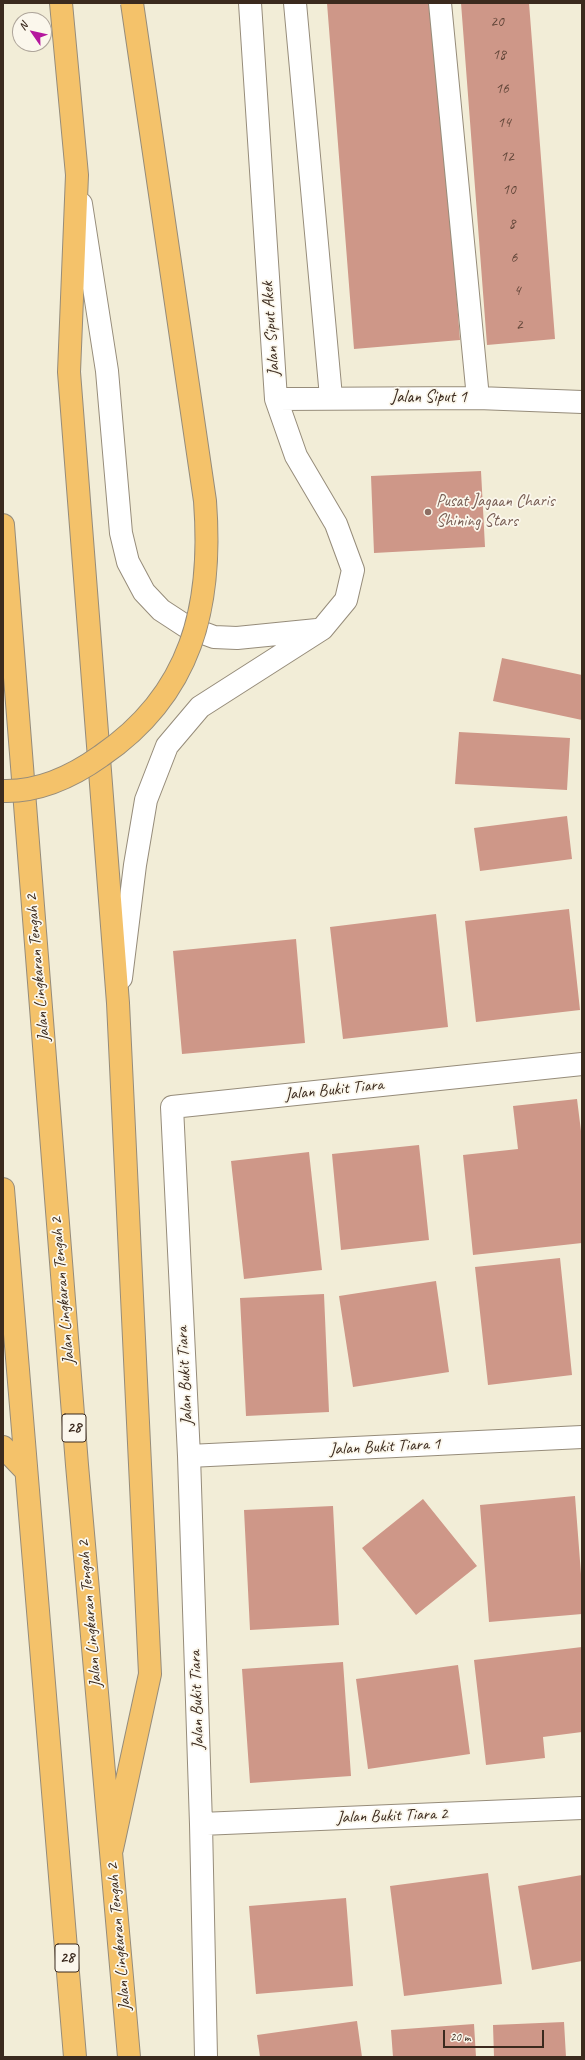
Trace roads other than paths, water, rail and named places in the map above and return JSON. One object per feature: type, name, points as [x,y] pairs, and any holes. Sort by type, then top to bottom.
[{"type":"highway","points":[[61,3],[77,175],[69,372],[118,1003],[150,1674],[112,1849]]},
{"type":"highway","points":[[3,791],[14,792],[52,782],[82,770],[120,744],[146,719],[169,690],[186,654],[200,615],[208,539],[205,501],[132,3]]},
{"type":"highway","name":"Jalan Lingkaran Tengah 2","points":[[3,525],[77,1465],[112,1849],[129,2057]]},
{"type":"highway","name":"28","points":[[3,1188],[75,2057]]},
{"type":"highway","points":[[3,1447],[26,1470]]},
{"type":"street","name":"Jalan Siput Akek","points":[[118,1003],[135,865],[146,800],[167,746],[200,707],[322,629],[346,600],[353,570],[336,524],[296,456],[276,399],[250,3]]},
{"type":"street","points":[[295,3],[331,397]]},
{"type":"street","points":[[440,3],[478,398]]},
{"type":"street","points":[[77,175],[107,371],[121,533],[128,562],[144,592],[161,610],[187,628],[214,637],[237,638],[322,629]]},
{"type":"street","name":"Jalan Siput 1","points":[[276,399],[331,397],[478,398],[582,402]]},
{"type":"street","name":"Jalan Bukit Tiara","points":[[206,2057],[201,1824],[188,1456],[172,1107],[582,1064]]},
{"type":"street","name":"Jalan Bukit Tiara 1","points":[[188,1456],[582,1437]]},
{"type":"street","name":"Jalan Bukit Tiara 2","points":[[201,1824],[582,1808]]},
{"type":"place","name":"Pusat Jagaan Charis Shining Stars","points":[[428,512]]}]
